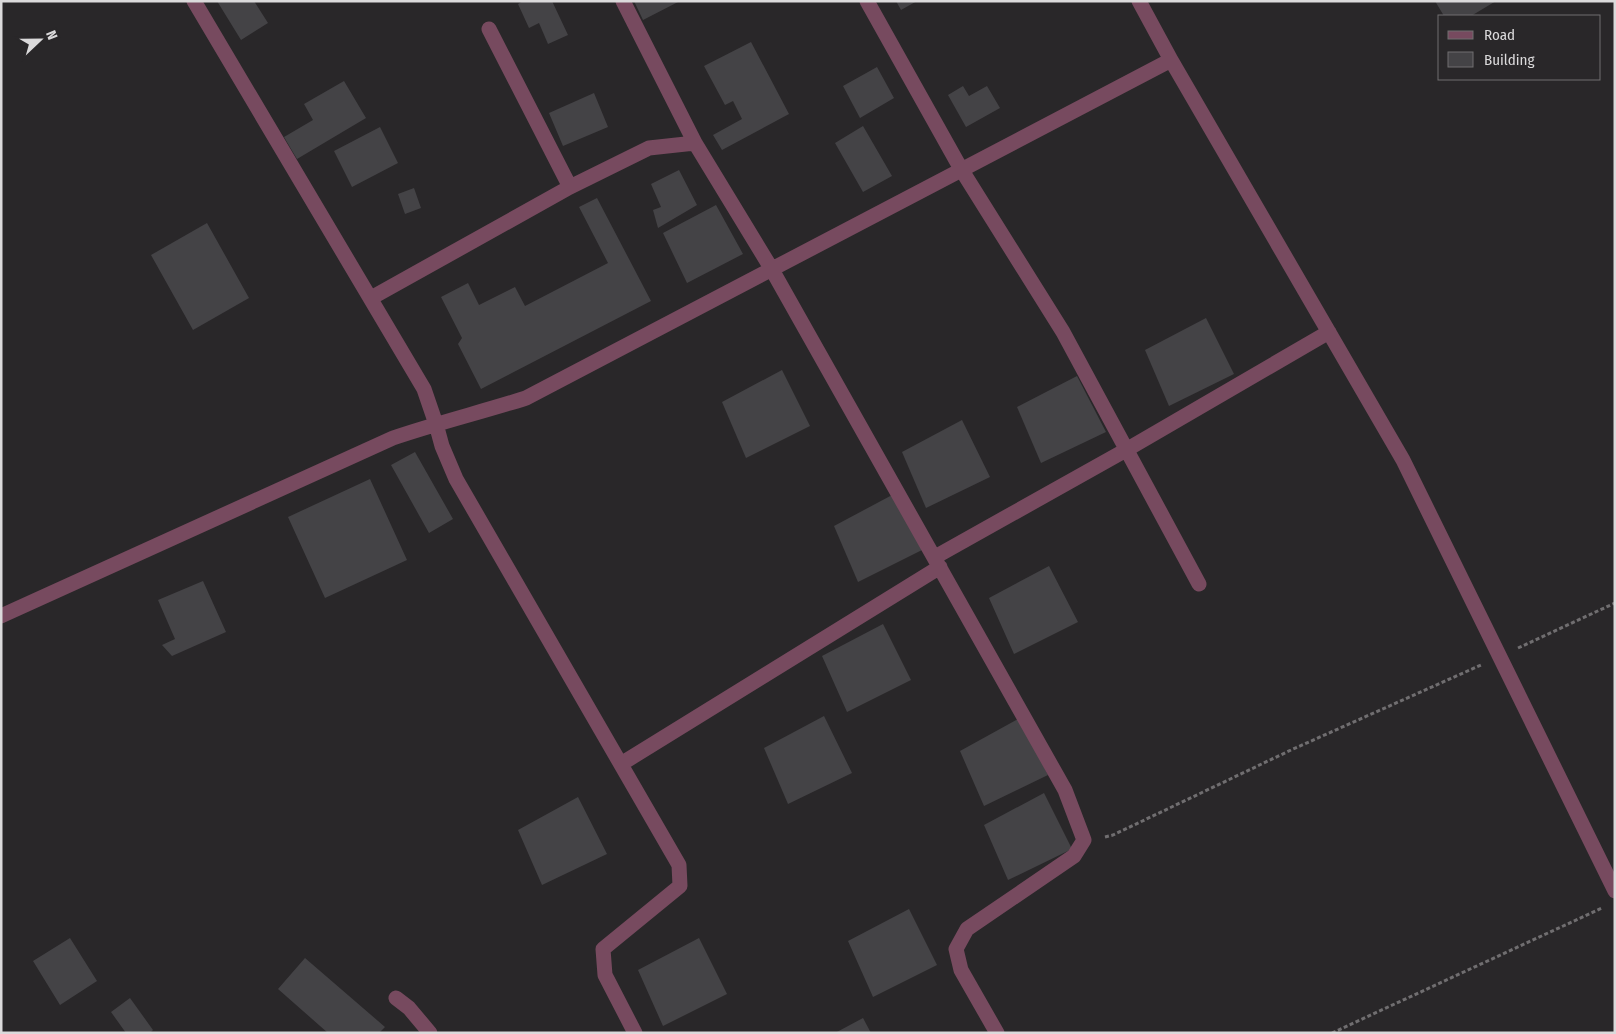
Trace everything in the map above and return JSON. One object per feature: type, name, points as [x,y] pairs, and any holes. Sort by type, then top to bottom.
[{"type":"street","points":[[194,1],[424,389],[442,446],[456,479],[679,865],[680,886],[603,949],[605,976],[635,1033]]},
{"type":"street","points":[[623,1],[695,143],[771,268],[1065,790],[1084,840],[1074,856],[967,929],[956,949],[961,970],[997,1033]]},
{"type":"street","points":[[867,1],[961,169],[1063,332],[1200,584]]},
{"type":"street","points":[[1139,1],[1171,60],[1403,460],[1615,891]]},
{"type":"street","points":[[489,29],[570,187]]},
{"type":"street","points":[[1,616],[393,438],[526,398],[1171,60]]},
{"type":"street","points":[[370,298],[570,187],[649,148],[695,143]]},
{"type":"street","points":[[621,764],[937,562],[1329,332]]},
{"type":"street","points":[[396,998],[409,1008],[430,1033]]},
{"type":"path","points":[[1084,840],[1113,835],[1292,750],[1500,657],[1615,603]]},
{"type":"path","points":[[1332,1033],[1606,906]]},
{"type":"building","points":[[217,1],[254,1],[268,23],[241,40]]},
{"type":"building","points":[[523,1],[552,1],[568,35],[548,44],[539,23],[529,28],[518,4]]},
{"type":"building","points":[[634,1],[680,1],[643,20]]},
{"type":"building","points":[[896,1],[917,1],[901,10]]},
{"type":"building","points":[[1435,1],[1496,1],[1473,15],[1443,15]]},
{"type":"building","points":[[751,42],[789,114],[722,150],[713,135],[742,119],[733,101],[725,105],[704,66]]},
{"type":"building","points":[[877,67],[894,98],[860,118],[843,86]]},
{"type":"building","points":[[344,81],[366,118],[297,159],[284,137],[313,120],[304,104]]},
{"type":"building","points":[[963,86],[969,96],[987,86],[1000,108],[966,127],[948,95]]},
{"type":"building","points":[[594,93],[608,127],[563,146],[549,113]]},
{"type":"building","points":[[863,126],[892,176],[863,192],[835,143]]},
{"type":"building","points":[[380,127],[398,163],[352,187],[334,151]]},
{"type":"building","points":[[679,170],[697,205],[658,228],[653,210],[661,207],[651,184]]},
{"type":"building","points":[[414,188],[421,208],[405,214],[398,194]]},
{"type":"building","points":[[597,198],[651,301],[481,389],[458,344],[462,338],[441,297],[468,283],[479,305],[515,287],[525,306],[608,263],[579,207]]},
{"type":"building","points":[[716,205],[743,254],[687,283],[663,233]]},
{"type":"building","points":[[207,223],[249,298],[193,330],[151,255]]},
{"type":"building","points":[[1206,318],[1234,374],[1169,406],[1145,350]]},
{"type":"building","points":[[782,370],[810,426],[746,458],[722,402]]},
{"type":"building","points":[[1077,376],[1106,432],[1041,463],[1017,407]]},
{"type":"building","points":[[962,420],[990,477],[926,508],[902,452]]},
{"type":"building","points":[[415,452],[453,519],[429,533],[391,465]]},
{"type":"building","points":[[370,479],[407,560],[325,598],[288,517]]},
{"type":"building","points":[[894,494],[922,550],[858,582],[834,526]]},
{"type":"building","points":[[1049,566],[1078,622],[1014,654],[989,598]]},
{"type":"building","points":[[203,581],[226,632],[172,656],[162,645],[175,639],[158,600]]},
{"type":"building","points":[[883,624],[911,680],[847,712],[822,656]]},
{"type":"building","points":[[824,716],[852,773],[788,804],[764,748]]},
{"type":"building","points":[[1020,718],[1048,775],[984,806],[960,751]]},
{"type":"building","points":[[1044,793],[1072,849],[1008,880],[984,825]]},
{"type":"building","points":[[578,797],[607,854],[542,885],[518,830]]},
{"type":"building","points":[[909,909],[937,965],[873,997],[848,941]]},
{"type":"building","points":[[70,938],[97,981],[60,1005],[33,961]]},
{"type":"building","points":[[699,938],[727,994],[663,1026],[638,970]]},
{"type":"building","points":[[305,958],[385,1027],[379,1033],[328,1033],[278,989]]},
{"type":"building","points":[[130,998],[153,1030],[150,1033],[126,1033],[111,1012]]},
{"type":"building","points":[[863,1018],[871,1033],[835,1033]]}]
